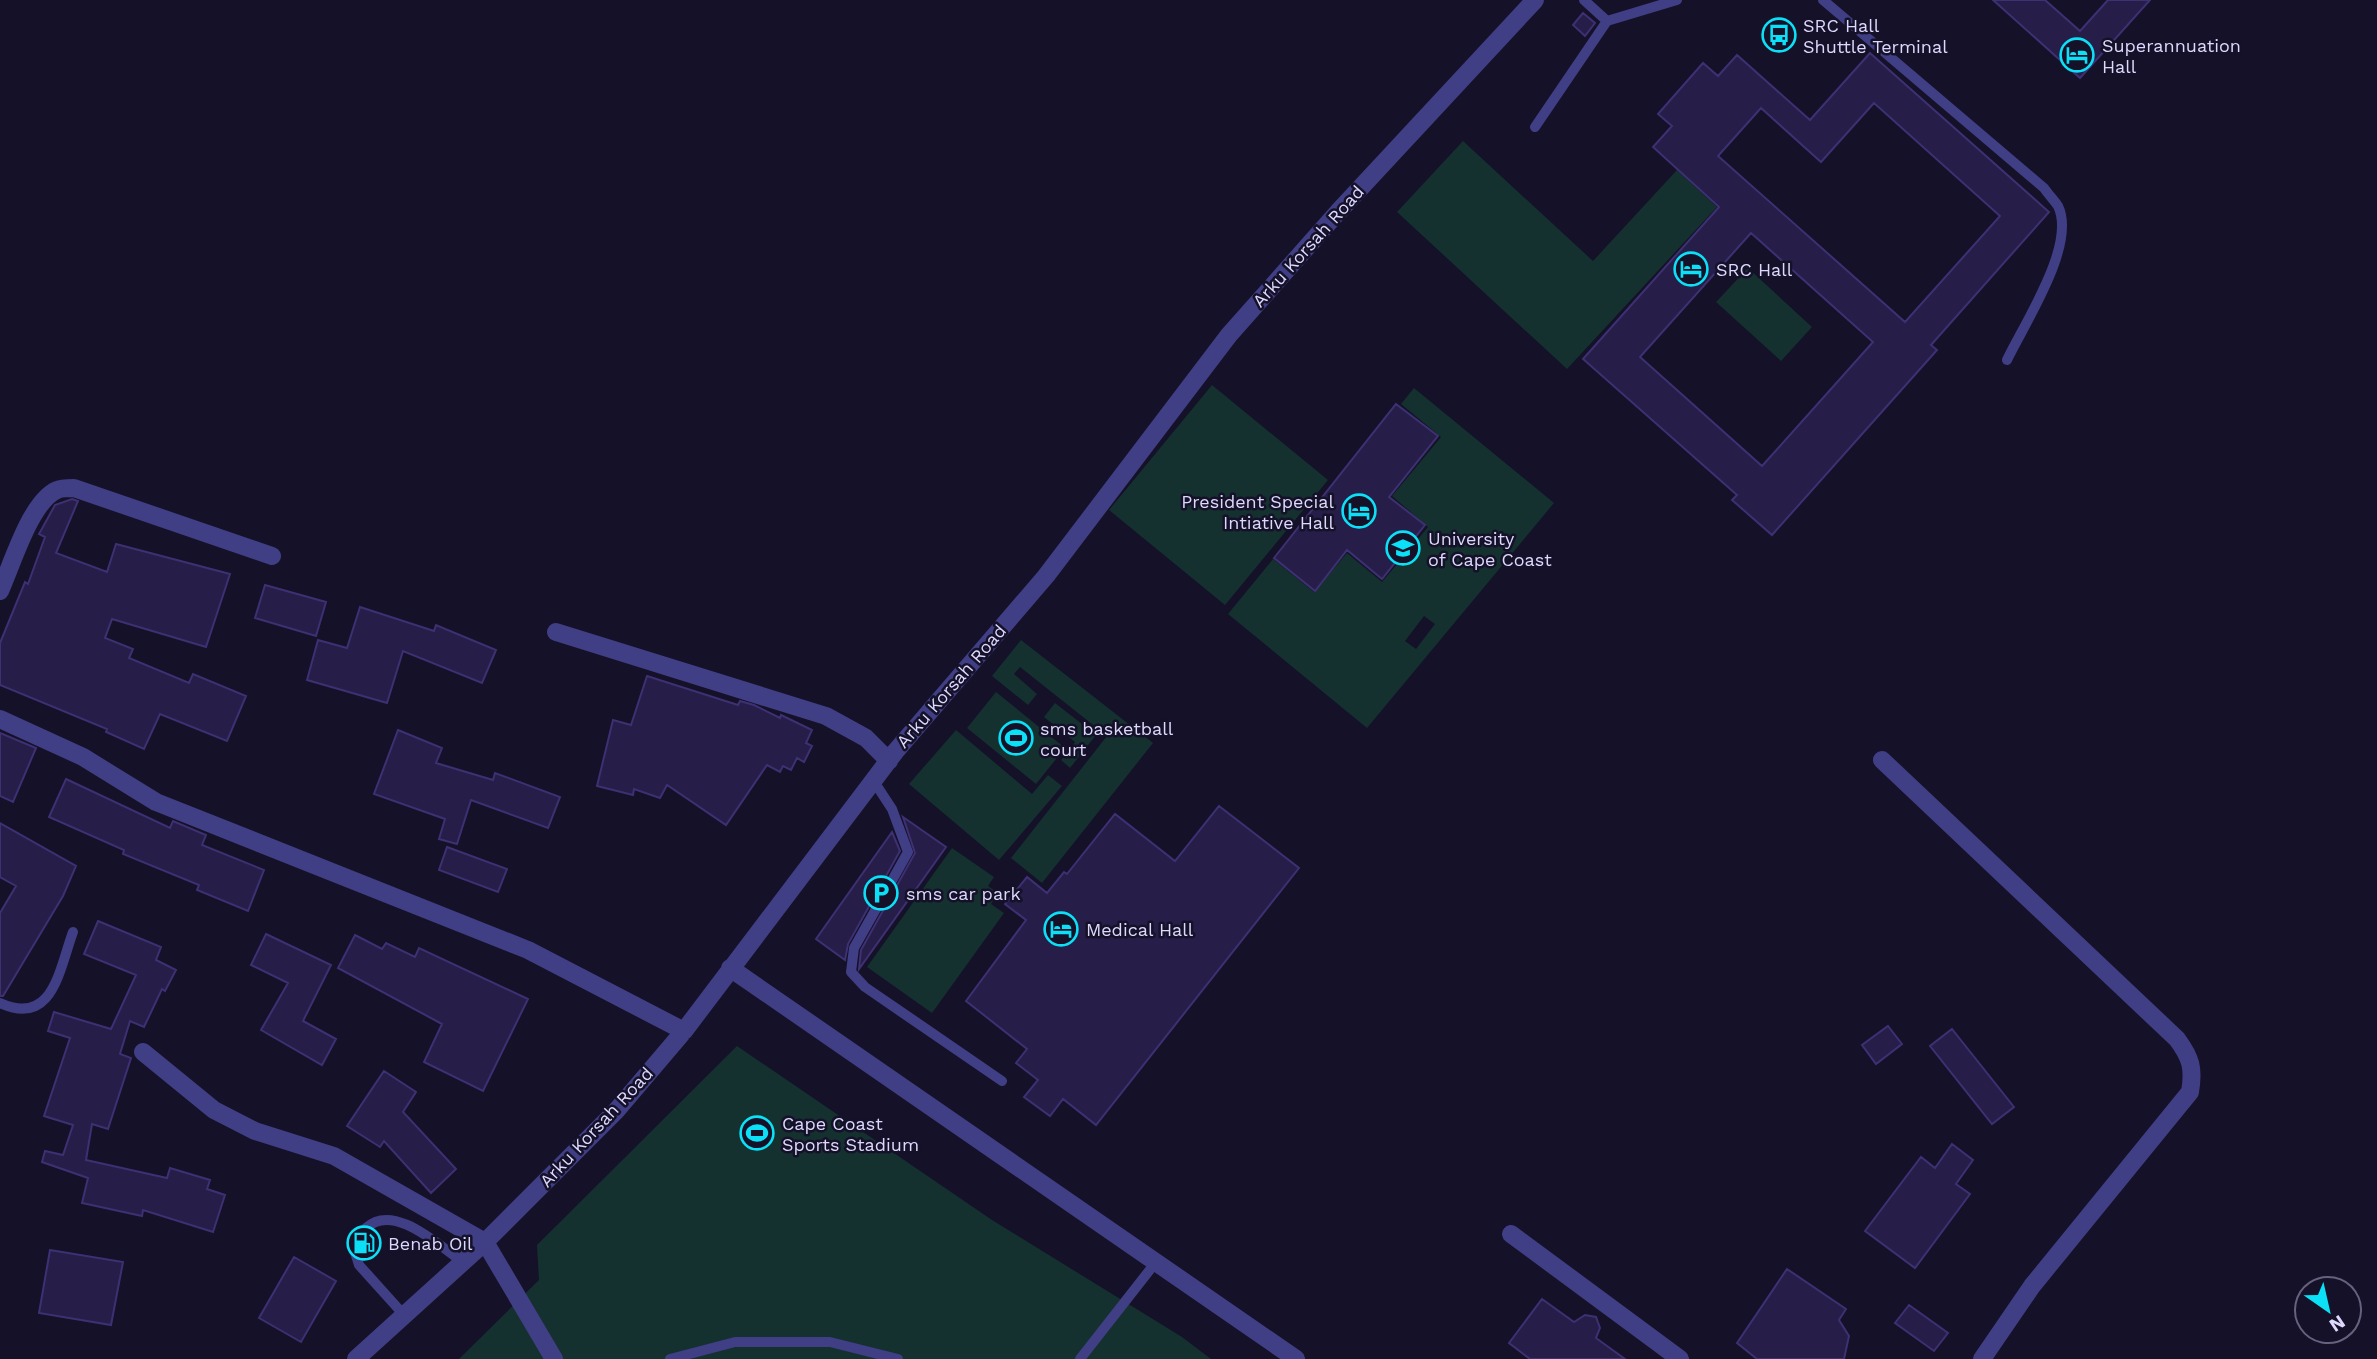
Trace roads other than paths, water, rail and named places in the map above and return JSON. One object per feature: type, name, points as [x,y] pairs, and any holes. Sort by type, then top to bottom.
[{"type":"street","name":"Arku Korsah Road","points":[[356,1359],[485,1242],[616,1111],[684,1031],[873,780],[1046,576],[1229,335],[1338,212],[1535,0]]},
{"type":"street","points":[[0,591],[31,520],[42,503],[58,489],[74,488],[272,556]]},
{"type":"street","points":[[556,632],[826,716],[866,738],[890,761]]},
{"type":"street","points":[[0,719],[83,757],[156,802],[528,950],[684,1031]]},
{"type":"street","points":[[1882,760],[2177,1039],[2191,1058],[2194,1071],[2190,1092],[2032,1286],[1982,1359]]},
{"type":"street","points":[[730,968],[1296,1359]]},
{"type":"street","points":[[143,1052],[214,1110],[255,1131],[334,1156],[485,1242],[554,1359]]},
{"type":"street","points":[[1511,1234],[1680,1359]]},
{"type":"lane","points":[[1584,0],[1607,21]]},
{"type":"lane","points":[[1535,127],[1607,21],[1677,0]]},
{"type":"lane","points":[[1823,0],[2044,188],[2059,207],[2061,228],[2058,256],[2007,360]]},
{"type":"lane","points":[[873,780],[892,809],[908,852],[854,948],[851,972],[865,987],[1002,1081]]},
{"type":"lane","points":[[0,1003],[18,1012],[36,1008],[49,996],[73,932]]},
{"type":"lane","points":[[404,1315],[359,1265],[353,1247],[366,1228],[379,1221],[399,1219],[463,1262]]},
{"type":"lane","points":[[1080,1359],[1156,1262]]},
{"type":"lane","points":[[670,1359],[735,1342],[830,1342],[898,1359]]},
{"type":"place","name":"SRC Hall Shuttle Terminal","points":[[1779,35]]},
{"type":"place","name":"Superannuation Hall","points":[[2077,55]]},
{"type":"place","name":"SRC Hall","points":[[1691,269]]},
{"type":"place","name":"President Special Intiative Hall","points":[[1359,511]]},
{"type":"place","name":"University of Cape Coast","points":[[1403,548]]},
{"type":"place","name":"sms basketball court","points":[[1016,738]]},
{"type":"place","name":"sms car park","points":[[881,893]]},
{"type":"place","name":"Medical Hall","points":[[1061,929]]},
{"type":"place","name":"Cape Coast Sports Stadium","points":[[757,1133]]},
{"type":"place","name":"Benab Oil","points":[[364,1243]]}]
